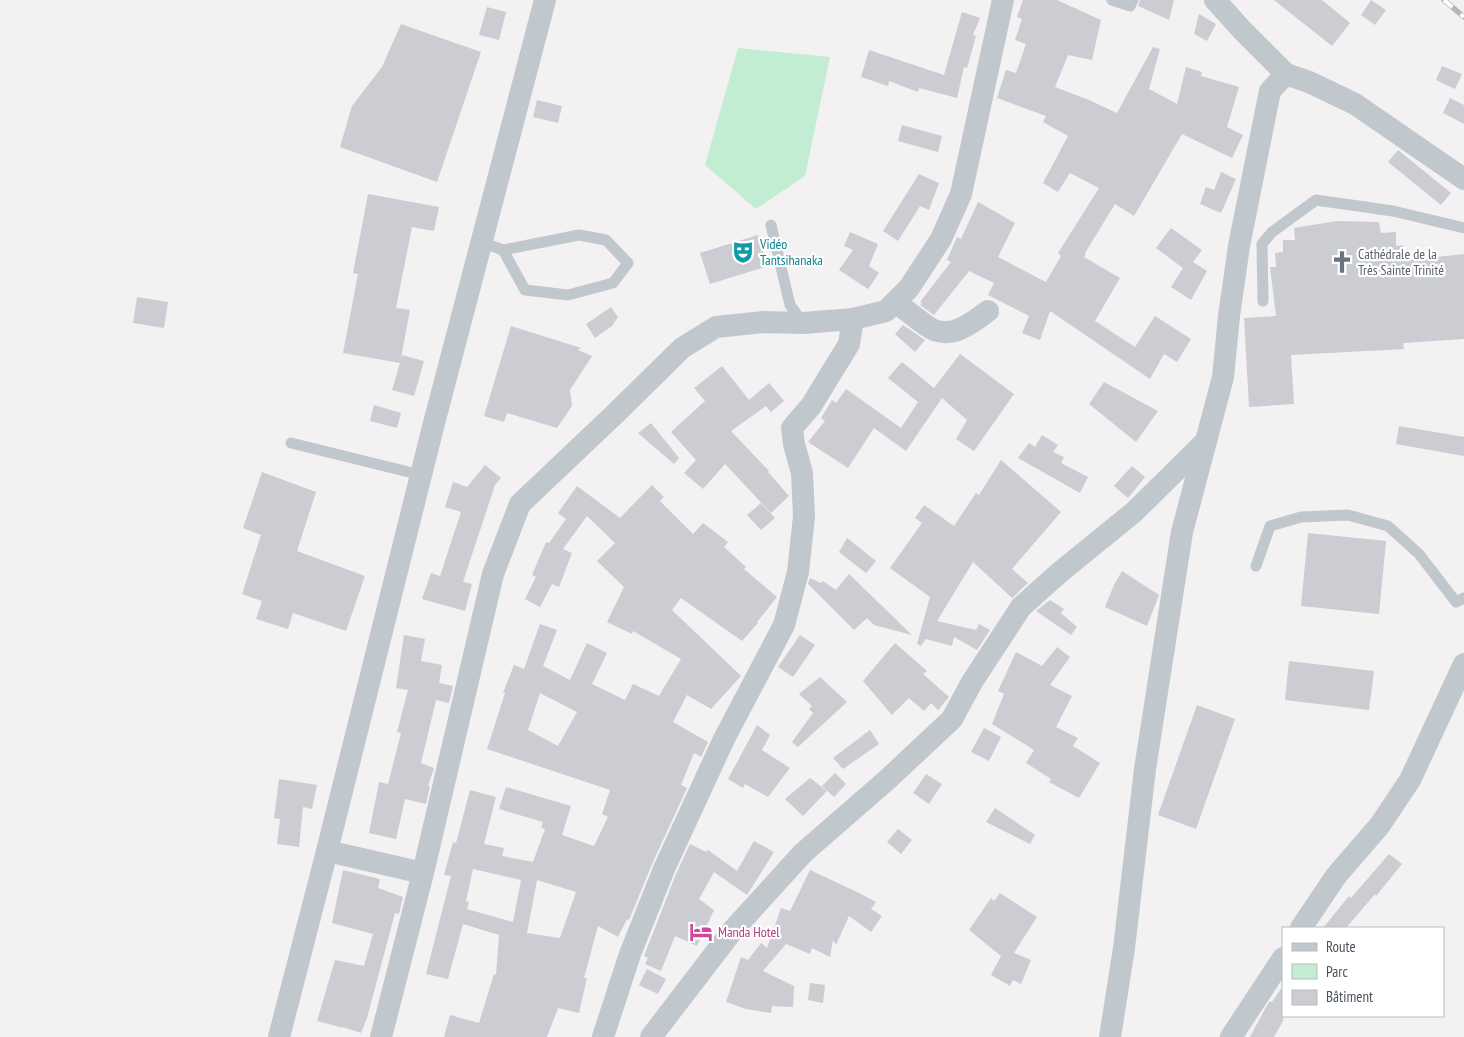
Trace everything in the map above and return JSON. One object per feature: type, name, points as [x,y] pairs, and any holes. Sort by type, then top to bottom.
[{"type":"street","points":[[279,1037],[545,0]]},
{"type":"street","points":[[381,1037],[424,873],[493,574],[520,504],[682,348],[716,327],[764,322],[803,323],[853,320],[886,311],[909,288],[941,238],[961,194],[1003,0]]},
{"type":"street","points":[[1215,0],[1286,74],[1309,82],[1355,104],[1460,171]]},
{"type":"street","points":[[1110,1037],[1124,948],[1145,769],[1182,532],[1223,376],[1228,316],[1239,246],[1270,90],[1286,74]]},
{"type":"street","points":[[895,302],[934,330],[952,332],[968,325],[988,312]]},
{"type":"street","points":[[603,1037],[630,954],[664,869],[724,739],[784,625],[798,572],[804,516],[802,473],[794,444],[792,428],[811,406],[849,344],[853,320]]},
{"type":"street","points":[[651,1037],[733,930],[803,853],[888,779],[952,719],[972,682],[1021,607],[1059,573],[1134,512],[1206,440]]},
{"type":"street","points":[[1302,927],[1336,876],[1380,825],[1410,780],[1464,664]]},
{"type":"street","points":[[327,851],[424,873]]},
{"type":"street","points":[[1232,1037],[1282,960]]},
{"type":"lane","points":[[1112,0],[1130,6],[1133,0]]},
{"type":"lane","points":[[1263,301],[1262,244],[1272,232],[1316,200],[1393,211],[1464,228]]},
{"type":"lane","points":[[770,225],[790,305],[803,323]]},
{"type":"lane","points":[[482,242],[503,250],[579,234],[606,240],[628,263],[613,283],[568,295],[525,290],[503,250]]},
{"type":"lane","points":[[291,444],[422,475]]},
{"type":"lane","points":[[1256,566],[1270,526],[1301,517],[1348,514],[1388,526],[1420,554],[1456,602],[1464,598]]},
{"type":"green space","points":[[738,48],[830,57],[805,176],[756,209],[705,165]]},
{"type":"building","points":[[1023,0],[1057,0],[1101,20],[1092,60],[1068,55],[1055,87],[1117,113],[1153,47],[1160,49],[1149,89],[1177,104],[1186,67],[1202,72],[1201,76],[1239,87],[1227,127],[1243,135],[1232,158],[1182,134],[1134,216],[1115,204],[1085,253],[1084,257],[1120,278],[1095,321],[1135,347],[1155,316],[1191,339],[1177,362],[1164,354],[1150,379],[1050,311],[1040,340],[1022,333],[1029,316],[988,295],[994,283],[969,271],[934,315],[920,305],[922,303],[920,302],[951,262],[947,260],[957,237],[961,239],[978,202],[1015,223],[998,257],[1046,282],[1061,256],[1058,253],[1099,188],[1070,173],[1058,192],[1043,183],[1068,136],[1043,122],[1046,116],[997,98],[1006,70],[1016,73],[1026,44],[1015,40],[1022,19],[1017,17]]},
{"type":"building","points":[[1140,0],[1174,0],[1169,20],[1138,6]]},
{"type":"building","points":[[1274,0],[1322,0],[1350,23],[1332,46]]},
{"type":"building","points":[[1371,0],[1386,10],[1375,25],[1361,15]]},
{"type":"building","points":[[487,7],[506,12],[499,40],[479,35]]},
{"type":"building","points":[[962,12],[980,18],[973,35],[976,36],[967,68],[964,67],[957,98],[919,88],[918,92],[889,81],[888,86],[861,77],[869,50],[944,75]]},
{"type":"building","points":[[1199,14],[1216,24],[1207,41],[1194,34]]},
{"type":"building","points":[[401,24],[481,52],[437,182],[340,147],[352,106],[382,67]]},
{"type":"building","points":[[1442,66],[1462,74],[1455,89],[1436,80]]},
{"type":"building","points":[[1450,98],[1464,105],[1464,124],[1443,113]]},
{"type":"building","points":[[537,100],[562,106],[558,123],[533,117]]},
{"type":"building","points":[[902,125],[942,136],[938,152],[898,141]]},
{"type":"building","points":[[1398,150],[1451,193],[1441,205],[1388,162]]},
{"type":"building","points":[[1221,172],[1236,179],[1221,213],[1200,204],[1206,187],[1214,190]]},
{"type":"building","points":[[919,174],[939,183],[929,210],[920,206],[898,241],[883,231]]},
{"type":"building","points":[[368,194],[439,207],[434,231],[412,227],[396,308],[410,310],[400,363],[343,353],[358,274],[353,273]]},
{"type":"building","points":[[1337,221],[1379,222],[1381,233],[1396,232],[1396,246],[1403,245],[1404,257],[1408,257],[1408,260],[1464,254],[1464,339],[1403,343],[1404,349],[1291,355],[1294,404],[1249,407],[1244,318],[1276,316],[1270,267],[1276,267],[1275,253],[1283,252],[1283,240],[1295,240],[1294,228]]},
{"type":"building","points":[[1171,228],[1202,250],[1193,262],[1207,271],[1191,300],[1171,287],[1183,268],[1156,248]]},
{"type":"building","points":[[850,232],[878,244],[869,266],[879,273],[868,289],[839,270],[853,250],[844,246]]},
{"type":"building","points":[[758,235],[768,266],[710,284],[700,253]]},
{"type":"building","points":[[137,297],[168,302],[164,328],[133,323]]},
{"type":"building","points":[[611,307],[618,317],[612,326],[595,338],[586,324]]},
{"type":"building","points":[[903,325],[925,340],[915,352],[895,334]]},
{"type":"building","points":[[511,326],[581,348],[578,350],[592,356],[570,390],[572,406],[557,428],[507,413],[504,422],[484,416]]},
{"type":"building","points":[[960,354],[1014,394],[974,451],[956,439],[967,420],[942,398],[906,451],[874,428],[848,468],[808,442],[825,421],[821,418],[832,400],[836,403],[846,389],[901,428],[918,402],[888,378],[902,362],[934,388]]},
{"type":"building","points":[[402,355],[424,361],[414,396],[392,390]]},
{"type":"building","points":[[722,366],[749,400],[769,383],[784,401],[771,412],[766,406],[731,431],[769,471],[789,496],[771,513],[725,464],[703,489],[684,473],[696,460],[671,432],[705,401],[694,388]]},
{"type":"building","points":[[1104,382],[1158,411],[1136,442],[1089,404]]},
{"type":"building","points":[[374,405],[401,413],[397,428],[370,421]]},
{"type":"building","points":[[651,423],[679,458],[674,464],[638,433]]},
{"type":"building","points":[[1399,426],[1464,437],[1464,456],[1396,444]]},
{"type":"building","points":[[1042,435],[1058,445],[1053,452],[1064,457],[1061,463],[1088,477],[1080,493],[1018,458],[1029,443],[1035,447]]},
{"type":"building","points":[[1001,460],[1061,512],[1012,569],[1028,583],[1012,598],[973,562],[937,621],[976,630],[979,624],[990,630],[977,650],[954,637],[952,646],[926,639],[921,646],[917,644],[930,597],[890,568],[922,523],[915,518],[924,505],[954,526],[976,493],[979,495]]},
{"type":"building","points":[[485,465],[501,478],[495,485],[463,582],[472,584],[465,611],[422,599],[431,573],[440,576],[461,512],[445,507],[453,482],[467,487]]},
{"type":"building","points":[[1132,466],[1145,477],[1128,498],[1114,486]]},
{"type":"building","points":[[262,472],[316,492],[297,551],[365,576],[346,631],[293,613],[288,629],[256,619],[262,601],[242,594],[261,535],[243,528]]},
{"type":"building","points":[[652,485],[664,497],[660,501],[693,534],[703,523],[728,542],[724,547],[746,567],[744,569],[777,597],[742,641],[681,598],[672,610],[741,676],[711,709],[687,695],[673,722],[708,742],[701,757],[694,753],[681,785],[687,788],[629,920],[627,919],[618,937],[598,926],[584,978],[587,978],[579,1013],[558,1008],[547,1037],[444,1037],[450,1015],[479,1023],[494,974],[496,975],[499,935],[463,924],[448,979],[426,974],[451,876],[444,875],[453,842],[456,843],[470,790],[496,797],[484,844],[504,848],[502,856],[533,862],[545,829],[541,828],[543,822],[499,809],[506,787],[571,806],[562,835],[594,846],[608,817],[602,814],[610,790],[487,749],[505,693],[503,693],[514,665],[524,669],[540,624],[557,630],[543,666],[570,680],[587,643],[607,653],[592,684],[625,700],[633,684],[659,696],[681,659],[633,631],[632,634],[607,622],[624,587],[597,561],[615,543],[587,516],[563,549],[572,553],[559,587],[552,584],[540,607],[525,599],[536,577],[532,575],[546,542],[549,543],[566,519],[558,513],[577,486],[620,518]],"holes":[[[540,693],[577,712],[558,746],[528,730]],[[473,869],[521,880],[513,922],[467,909],[469,902],[466,901]],[[537,880],[576,892],[560,938],[527,933]]]},
{"type":"building","points":[[761,503],[775,518],[761,530],[747,515]]},
{"type":"building","points":[[1308,533],[1386,541],[1379,614],[1301,606]]},
{"type":"building","points":[[847,538],[876,561],[866,573],[839,552]]},
{"type":"building","points":[[1122,571],[1159,595],[1147,626],[1105,607]]},
{"type":"building","points":[[849,574],[912,635],[874,625],[867,618],[854,630],[808,584],[810,578],[821,583],[823,581],[836,590]]},
{"type":"building","points":[[1050,600],[1064,609],[1061,613],[1077,627],[1071,635],[1036,611]]},
{"type":"building","points":[[404,635],[425,639],[421,661],[442,665],[439,683],[453,686],[449,703],[436,700],[421,763],[434,768],[428,786],[430,786],[426,804],[405,799],[396,839],[369,833],[379,782],[388,784],[401,733],[397,732],[408,690],[396,688]]},
{"type":"building","points":[[800,635],[815,645],[793,677],[778,667]]},
{"type":"building","points":[[895,643],[927,671],[923,674],[949,697],[938,710],[931,703],[924,711],[909,698],[892,715],[863,681]]},
{"type":"building","points":[[1057,647],[1070,657],[1050,685],[1072,696],[1056,727],[1078,738],[1073,746],[1100,763],[1079,798],[1049,782],[1051,779],[1026,763],[1034,750],[992,724],[1004,694],[998,691],[1016,652],[1042,666]]},
{"type":"building","points":[[1289,661],[1374,671],[1369,710],[1285,700]]},
{"type":"building","points":[[820,677],[847,702],[798,747],[792,742],[813,713],[809,709],[812,706],[799,694]]},
{"type":"building","points":[[1197,705],[1235,719],[1196,829],[1158,815]]},
{"type":"building","points":[[757,725],[770,735],[762,750],[790,768],[768,797],[745,784],[743,788],[728,779]]},
{"type":"building","points":[[984,728],[1001,737],[989,761],[971,752]]},
{"type":"building","points":[[870,730],[879,744],[843,769],[833,758]]},
{"type":"building","points":[[835,773],[846,784],[834,797],[822,786]]},
{"type":"building","points":[[926,774],[942,784],[929,804],[913,793]]},
{"type":"building","points":[[810,778],[827,791],[803,816],[785,799]]},
{"type":"building","points":[[279,779],[317,785],[312,809],[303,807],[299,847],[277,844],[280,819],[274,818]]},
{"type":"building","points":[[995,808],[1035,835],[1030,844],[986,822]]},
{"type":"building","points":[[898,829],[912,840],[901,854],[887,842]]},
{"type":"building","points":[[754,841],[774,852],[747,895],[714,872],[699,899],[714,910],[697,946],[675,936],[661,971],[645,964],[648,958],[644,956],[676,874],[690,844],[706,852],[708,850],[737,871]]},
{"type":"building","points":[[1389,854],[1402,864],[1376,896],[1375,894],[1347,927],[1324,927],[1349,896],[1351,898]]},
{"type":"building","points":[[343,870],[380,879],[378,888],[403,897],[399,914],[395,913],[367,1018],[361,1033],[317,1021],[335,960],[364,966],[373,934],[332,923]]},
{"type":"building","points":[[810,870],[876,902],[871,909],[882,916],[871,932],[849,916],[836,945],[833,940],[830,957],[812,948],[810,954],[786,944],[763,971],[794,986],[793,1007],[772,1006],[771,1013],[746,1009],[726,1002],[741,957],[748,960],[761,943],[767,948],[781,908],[790,911]]},
{"type":"building","points":[[1000,893],[1037,917],[1014,953],[1031,960],[1021,984],[1013,980],[1010,986],[991,975],[1001,956],[969,930],[991,898],[994,901]]},
{"type":"building","points":[[647,969],[666,979],[658,994],[639,985]]},
{"type":"building","points":[[810,983],[825,985],[823,1003],[808,1000]]},
{"type":"building","points":[[1282,987],[1283,1021],[1274,1037],[1250,1037],[1266,1007],[1270,1001],[1272,1002]]},
{"type":"railway","points":[[1444,0],[1464,17]]},
{"type":"place","name":"Vidéo Tantsihanaka","points":[[743,252]]},
{"type":"place","name":"Cathédrale de la Très Sainte Trinité","points":[[1342,262]]},
{"type":"place","name":"Manda Hotel","points":[[701,932]]}]
